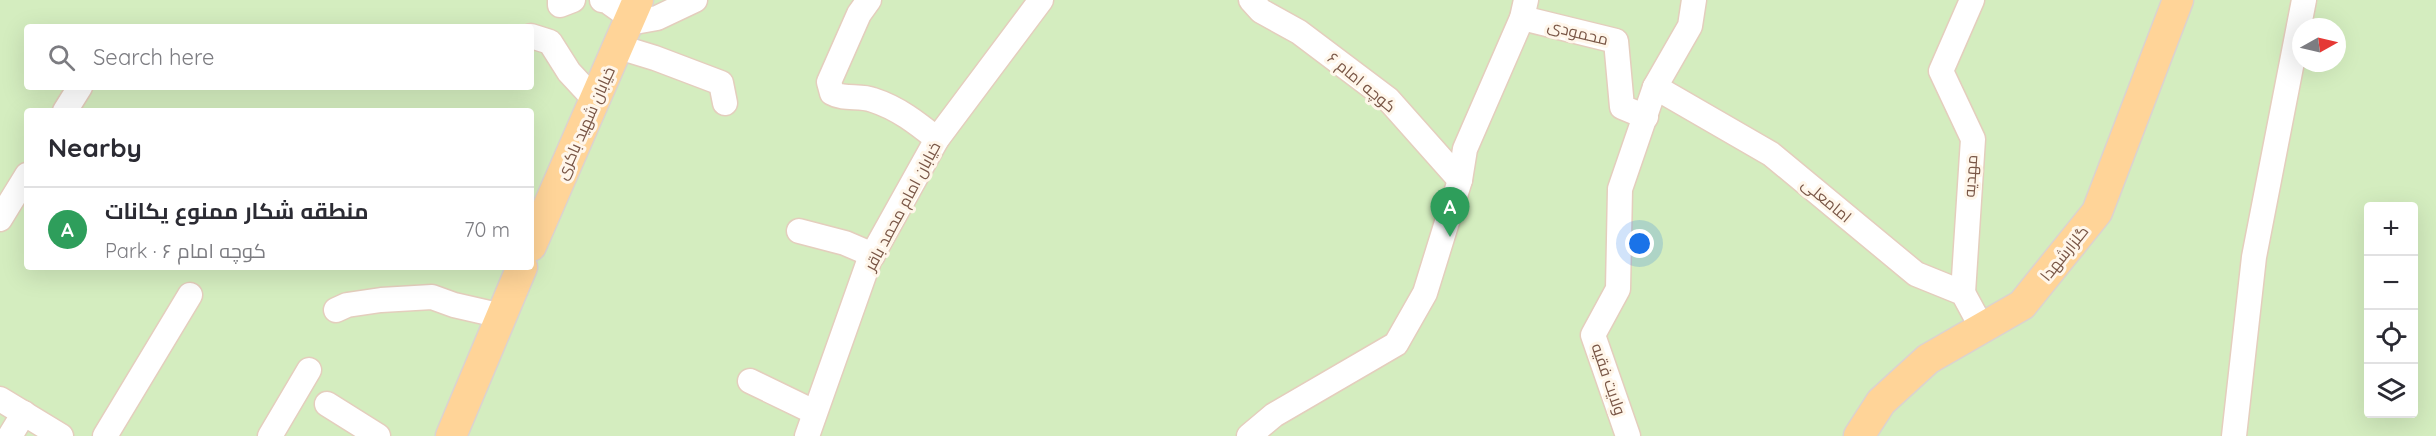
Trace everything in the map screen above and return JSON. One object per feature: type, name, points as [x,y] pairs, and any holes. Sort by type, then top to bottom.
[{"type":"main road","name":"گلزارشهدا","points":[[1859,436],[1881,402],[1928,359],[2022,305],[2097,212],[2178,0]]},
{"type":"main road","name":"خیابان شهید باکری","points":[[534,231],[539,206],[595,100],[629,22]]},
{"type":"main road","points":[[452,436],[521,270]]},
{"type":"street","points":[[560,0],[560,5],[573,0]]},
{"type":"street","points":[[602,0],[608,1],[629,22],[656,58],[721,83],[725,103]]},
{"type":"street","points":[[629,22],[657,18],[695,0]]},
{"type":"street","points":[[869,0],[859,14],[829,82],[832,93],[837,96],[872,99],[906,115],[937,139]]},
{"type":"street","name":"خیابان امام محمد باقر","points":[[807,436],[873,255],[937,139],[1041,0]]},
{"type":"street","name":"کوچه امام ۶","points":[[1251,0],[1261,11],[1299,32],[1388,99],[1460,180]]},
{"type":"street","name":"ولایت فقیه","points":[[1629,436],[1593,335],[1618,289],[1620,189],[1655,87],[1690,26],[1694,0]]},
{"type":"street","name":"مهدیه","points":[[1963,293],[1972,139],[1941,71],[1972,0]]},
{"type":"street","points":[[2234,436],[2254,257],[2304,0]]},
{"type":"street","points":[[1249,436],[1274,415],[1396,344],[1425,293],[1460,180],[1465,149],[1524,9]]},
{"type":"street","name":"محمودی","points":[[1524,9],[1616,41],[1622,107],[1646,117]]},
{"type":"street","points":[[534,37],[550,42],[569,72],[595,100]]},
{"type":"street","name":"امامعلی","points":[[1655,87],[1771,154],[1916,274],[1963,293]]},
{"type":"street","points":[[67,108],[78,90]]},
{"type":"street","points":[[0,219],[24,180]]},
{"type":"street","points":[[799,231],[845,243],[873,255]]},
{"type":"street","points":[[1963,293],[1982,328]]},
{"type":"street","points":[[105,436],[190,295]]},
{"type":"street","points":[[336,310],[347,305],[381,300],[432,297],[454,306],[502,315]]},
{"type":"street","points":[[270,436],[309,370]]},
{"type":"street","points":[[750,381],[814,412]]},
{"type":"street","points":[[0,399],[61,436]]},
{"type":"street","points":[[327,404],[378,436]]},
{"type":"street","points":[[10,436],[24,413]]},
{"type":"green space","points":[[0,0],[2436,0],[2436,436],[0,436]]},
{"type":"place","name":"منطقه شکار ممنوع یکانات","points":[[1450,237]]}]
